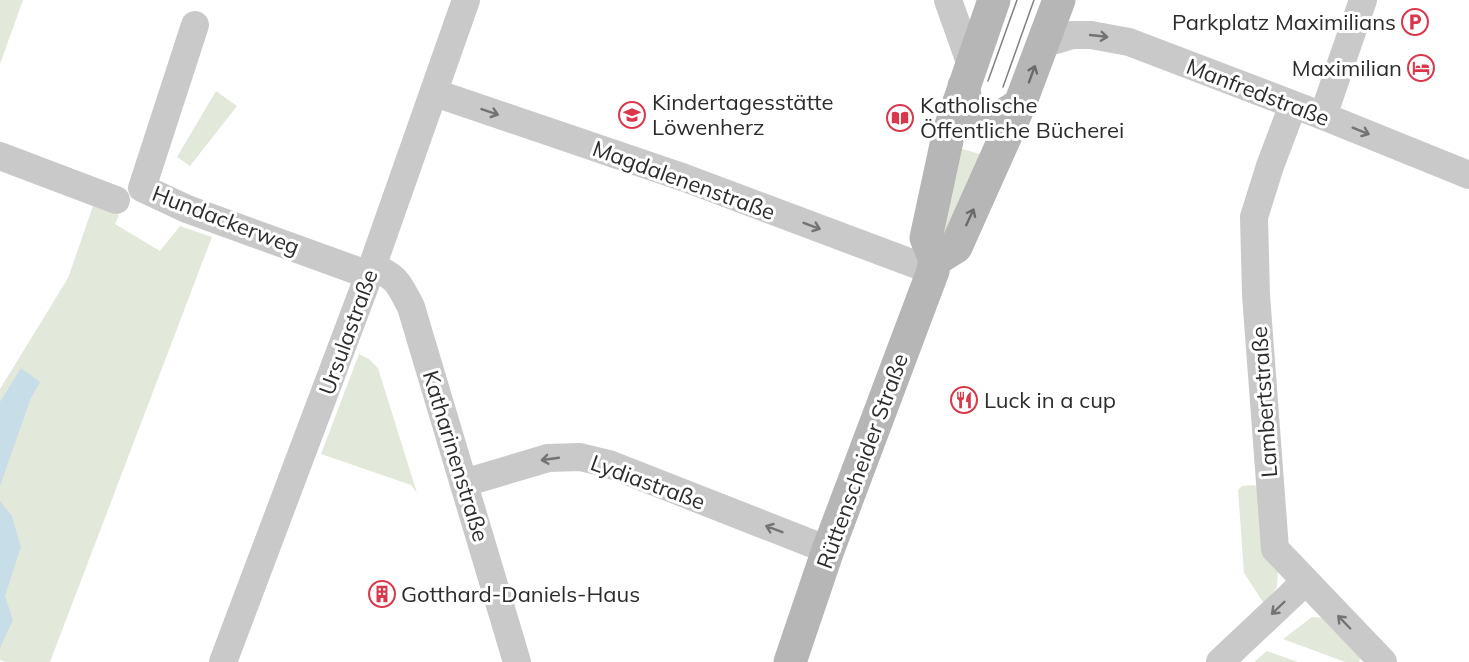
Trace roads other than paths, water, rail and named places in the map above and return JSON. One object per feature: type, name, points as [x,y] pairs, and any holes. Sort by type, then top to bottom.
[{"type":"street","name":"Ursulastraße","points":[[223,662],[370,271],[435,93],[466,0]]},
{"type":"street","points":[[948,0],[967,75],[964,97],[968,107],[981,118],[999,117],[1020,104]]},
{"type":"street","points":[[994,0],[949,131],[926,238],[934,266],[956,247],[1020,104],[1059,0]]},
{"type":"street","points":[[1323,116],[1363,0]]},
{"type":"street","name":"Hundackerweg","points":[[195,25],[142,188],[187,209],[370,271]]},
{"type":"street","name":"Manfredstraße","points":[[1042,44],[1072,35],[1111,37],[1323,116],[1469,175]]},
{"type":"street","name":"Magdalenenstraße","points":[[435,93],[934,266]]},
{"type":"street","name":"Lambertstraße","points":[[1293,105],[1257,202],[1253,233],[1275,549],[1383,662]]},
{"type":"street","name":"Hundackerweg","points":[[0,156],[116,200]]},
{"type":"street","name":"Rüttenscheider Straße","points":[[790,662],[828,550],[934,266]]},
{"type":"street","name":"Katharinenstraße","points":[[370,271],[388,272],[398,283],[411,307],[517,662]]},
{"type":"street","name":"Lydiastraße","points":[[464,483],[548,458],[580,457],[609,464],[828,550]]},
{"type":"street","points":[[1220,662],[1306,581]]},
{"type":"water","points":[[21,368],[40,382],[31,398],[0,486],[0,402]]},
{"type":"water","points":[[0,501],[12,516],[21,547],[5,596],[13,620],[0,648]]},
{"type":"tram line","points":[[988,81],[1017,0]]},
{"type":"tram line","points":[[1003,87],[1034,0]]},
{"type":"place","name":"Parkplatz Maximilians","points":[[1415,22]]},
{"type":"place","name":"Maximilian","points":[[1421,68]]},
{"type":"place","name":"Kindertagesstätte Löwenherz","points":[[632,115]]},
{"type":"place","name":"Katholische Öffentliche Bücherei","points":[[900,118]]},
{"type":"place","name":"Luck in a cup","points":[[964,400]]},
{"type":"place","name":"Gotthard-Daniels-Haus","points":[[382,594]]}]
